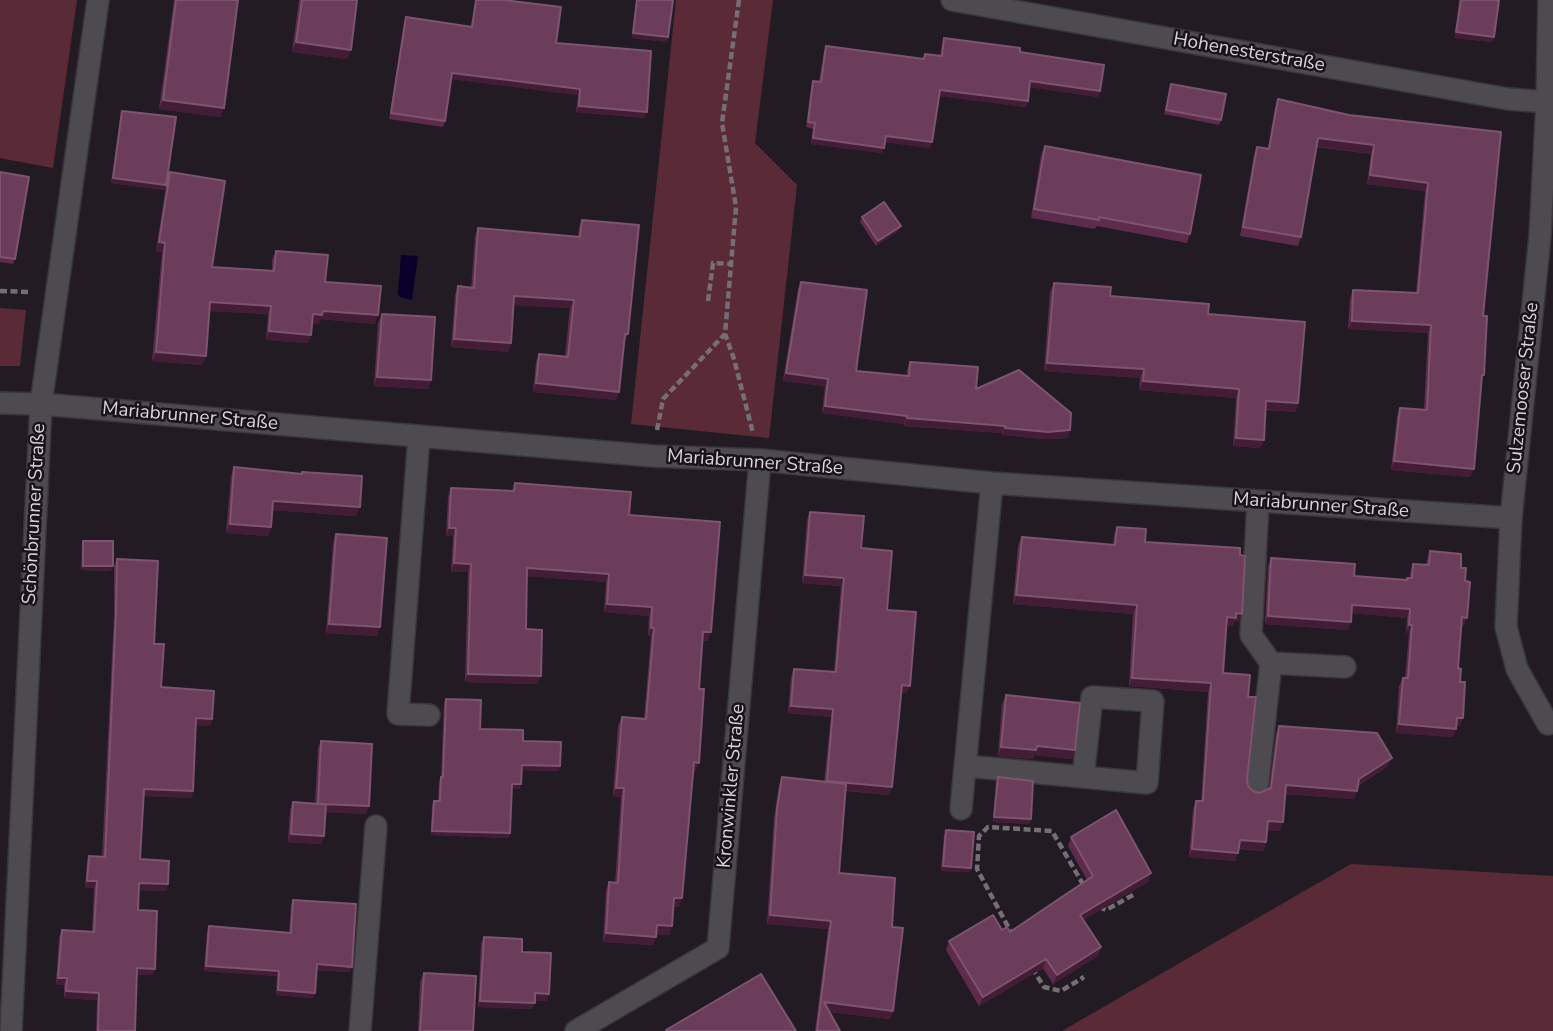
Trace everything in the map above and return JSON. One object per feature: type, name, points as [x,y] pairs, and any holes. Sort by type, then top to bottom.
[{"type":"street","name":"Schönbrunner Straße","points":[[10,1031],[41,404],[98,0]]},
{"type":"street","name":"Hohenesterstraße","points":[[952,0],[1508,99],[1547,102]]},
{"type":"street","name":"Sulzemooser Straße","points":[[1548,724],[1517,668],[1506,626],[1511,518],[1540,236],[1549,0]]},
{"type":"street","name":"Mariabrunner Straße","points":[[0,402],[653,456],[760,460],[992,483],[1511,518]]},
{"type":"street","points":[[419,436],[398,714],[429,715]]},
{"type":"street","name":"Kronwinkler Straße","points":[[576,1031],[718,948],[760,460]]},
{"type":"street","points":[[961,810],[992,483]]},
{"type":"street","points":[[1257,789],[1272,663],[1251,635],[1258,502]]},
{"type":"street","points":[[1272,663],[1345,667]]},
{"type":"street","points":[[966,766],[1083,777],[1147,783],[1153,701],[1092,697],[1083,777]]},
{"type":"street","points":[[360,1031],[376,826]]},
{"type":"path","points":[[739,0],[722,123],[736,207],[725,334],[760,460]]},
{"type":"path","points":[[708,301],[713,262],[732,264]]},
{"type":"path","points":[[653,456],[663,399],[725,334]]},
{"type":"path","points":[[1016,941],[977,869],[979,836],[988,827],[1052,831],[1089,894]]},
{"type":"path","points":[[1095,905],[1106,910],[1133,895]]},
{"type":"path","points":[[1030,964],[1044,987],[1061,991],[1084,977]]},
{"type":"shaded area","points":[[0,0],[77,0],[53,168],[0,158]]},
{"type":"shaded area","points":[[676,0],[773,0],[755,143],[797,185],[769,438],[631,424]]},
{"type":"shaded area","points":[[401,255],[418,256],[412,300],[398,294]]},
{"type":"shaded area","points":[[0,308],[26,310],[20,366],[0,366]]},
{"type":"shaded area","points":[[1351,864],[1553,876],[1553,1031],[1062,1031]]},
{"type":"building","points":[[176,0],[238,0],[224,108],[163,100]]},
{"type":"building","points":[[302,0],[357,0],[351,50],[296,42]]},
{"type":"building","points":[[476,0],[503,0],[561,7],[556,43],[651,51],[647,112],[579,106],[580,89],[452,73],[445,121],[391,113],[406,17],[472,27]]},
{"type":"building","points":[[637,0],[673,0],[668,37],[633,33]]},
{"type":"building","points":[[1461,0],[1499,0],[1494,37],[1456,32]]},
{"type":"building","points":[[944,38],[1020,48],[1020,52],[1104,65],[1100,91],[1030,81],[1028,101],[940,90],[932,142],[886,136],[884,148],[813,138],[815,123],[808,122],[813,81],[821,82],[826,46],[924,59],[925,54],[942,56]]},
{"type":"building","points":[[1171,84],[1226,94],[1221,120],[1166,110]]},
{"type":"building","points":[[1278,99],[1349,115],[1501,132],[1483,316],[1487,316],[1484,375],[1474,469],[1394,461],[1400,408],[1427,410],[1431,325],[1352,321],[1353,290],[1418,293],[1428,183],[1370,175],[1374,145],[1318,138],[1301,237],[1243,227],[1257,147],[1269,149]]},
{"type":"building","points":[[122,111],[176,117],[166,185],[113,178]]},
{"type":"building","points":[[1045,146],[1201,175],[1190,234],[1099,217],[1099,220],[1034,209]]},
{"type":"building","points":[[0,172],[29,177],[15,259],[0,257]]},
{"type":"building","points":[[170,172],[225,181],[212,267],[274,271],[276,251],[328,255],[325,282],[381,286],[378,315],[323,311],[322,315],[313,314],[311,335],[269,331],[271,306],[210,302],[206,356],[156,352],[165,243],[159,242]]},
{"type":"building","points":[[884,202],[901,226],[878,241],[862,217]]},
{"type":"building","points":[[582,220],[639,225],[619,392],[536,383],[539,354],[568,357],[574,300],[514,296],[511,343],[454,339],[458,286],[474,288],[478,228],[580,237]]},
{"type":"building","points":[[801,282],[867,290],[856,371],[909,376],[910,362],[978,367],[976,389],[1019,370],[1071,413],[1070,430],[1048,432],[1005,428],[825,406],[828,379],[786,373]]},
{"type":"building","points":[[1054,283],[1111,287],[1110,296],[1209,304],[1208,314],[1305,322],[1298,403],[1266,401],[1264,440],[1236,438],[1239,389],[1143,381],[1144,369],[1047,363]]},
{"type":"building","points":[[382,314],[435,317],[431,380],[377,377]]},
{"type":"building","points":[[234,467],[302,474],[362,476],[360,507],[273,501],[271,527],[230,524]]},
{"type":"building","points":[[515,483],[631,492],[629,515],[720,522],[711,632],[703,632],[699,689],[704,689],[699,763],[694,762],[682,898],[674,898],[672,926],[657,925],[656,937],[606,933],[609,882],[618,883],[624,788],[616,788],[622,717],[646,719],[654,628],[651,628],[652,607],[607,604],[609,574],[527,568],[526,629],[542,630],[541,676],[468,674],[471,564],[454,563],[456,528],[449,528],[451,488],[514,491]]},
{"type":"building","points":[[810,512],[864,516],[861,548],[892,551],[887,610],[916,612],[910,686],[902,685],[892,787],[827,781],[833,709],[791,706],[794,669],[836,672],[844,578],[805,575]]},
{"type":"building","points":[[1117,527],[1146,529],[1145,542],[1240,548],[1240,555],[1245,556],[1242,614],[1236,613],[1236,618],[1227,617],[1223,673],[1250,675],[1248,697],[1256,697],[1247,779],[1248,786],[1253,791],[1259,793],[1271,788],[1279,726],[1377,733],[1392,758],[1359,779],[1357,791],[1286,785],[1283,822],[1268,821],[1266,842],[1240,840],[1238,853],[1192,849],[1196,801],[1203,801],[1211,683],[1132,678],[1137,605],[1016,595],[1022,537],[1115,545]]},
{"type":"building","points":[[336,534],[387,538],[380,627],[329,624]]},
{"type":"building","points":[[83,541],[113,541],[113,566],[83,566]]},
{"type":"building","points":[[1430,551],[1461,554],[1461,568],[1466,568],[1465,581],[1470,582],[1467,618],[1462,617],[1458,668],[1461,669],[1460,682],[1465,682],[1463,718],[1457,718],[1456,729],[1399,724],[1403,678],[1408,678],[1412,625],[1409,625],[1410,609],[1352,605],[1351,622],[1268,616],[1271,558],[1355,564],[1354,576],[1407,580],[1412,578],[1413,564],[1429,565]]},
{"type":"building","points":[[117,559],[158,561],[154,644],[164,644],[161,687],[214,691],[212,719],[196,718],[193,791],[144,789],[140,859],[169,861],[168,884],[139,883],[138,910],[157,911],[155,969],[137,968],[135,1031],[98,1031],[99,993],[66,991],[67,978],[58,978],[62,930],[94,932],[97,881],[87,881],[89,856],[105,857]]},
{"type":"building","points":[[1006,695],[1080,703],[1075,750],[1037,746],[1036,750],[1001,747]]},
{"type":"building","points":[[446,699],[481,700],[480,729],[523,730],[523,741],[561,742],[560,766],[522,765],[521,784],[512,784],[510,833],[432,831],[434,801],[440,801],[443,777]]},
{"type":"building","points":[[321,741],[372,744],[369,806],[326,804],[324,836],[291,834],[293,802],[318,804]]},
{"type":"building","points":[[782,777],[846,784],[839,873],[895,878],[892,927],[903,928],[893,1011],[824,1002],[840,1031],[817,1031],[831,921],[770,915],[777,809]]},
{"type":"building","points":[[998,777],[1033,781],[1031,819],[994,817]]},
{"type":"building","points":[[1116,810],[1151,873],[1080,915],[1101,947],[1057,975],[1046,959],[983,997],[949,941],[993,915],[1002,930],[1007,927],[1010,932],[1093,876],[1071,837]]},
{"type":"building","points":[[946,830],[974,832],[971,868],[943,866]]},
{"type":"building","points":[[293,900],[356,904],[352,967],[317,964],[315,993],[278,990],[279,971],[206,966],[209,926],[291,933]]},
{"type":"building","points":[[484,937],[522,939],[522,952],[551,953],[549,994],[535,993],[535,1003],[480,1001]]},
{"type":"building","points":[[424,973],[476,976],[473,1031],[420,1031]]},
{"type":"building","points":[[761,974],[796,1031],[666,1030]]}]
